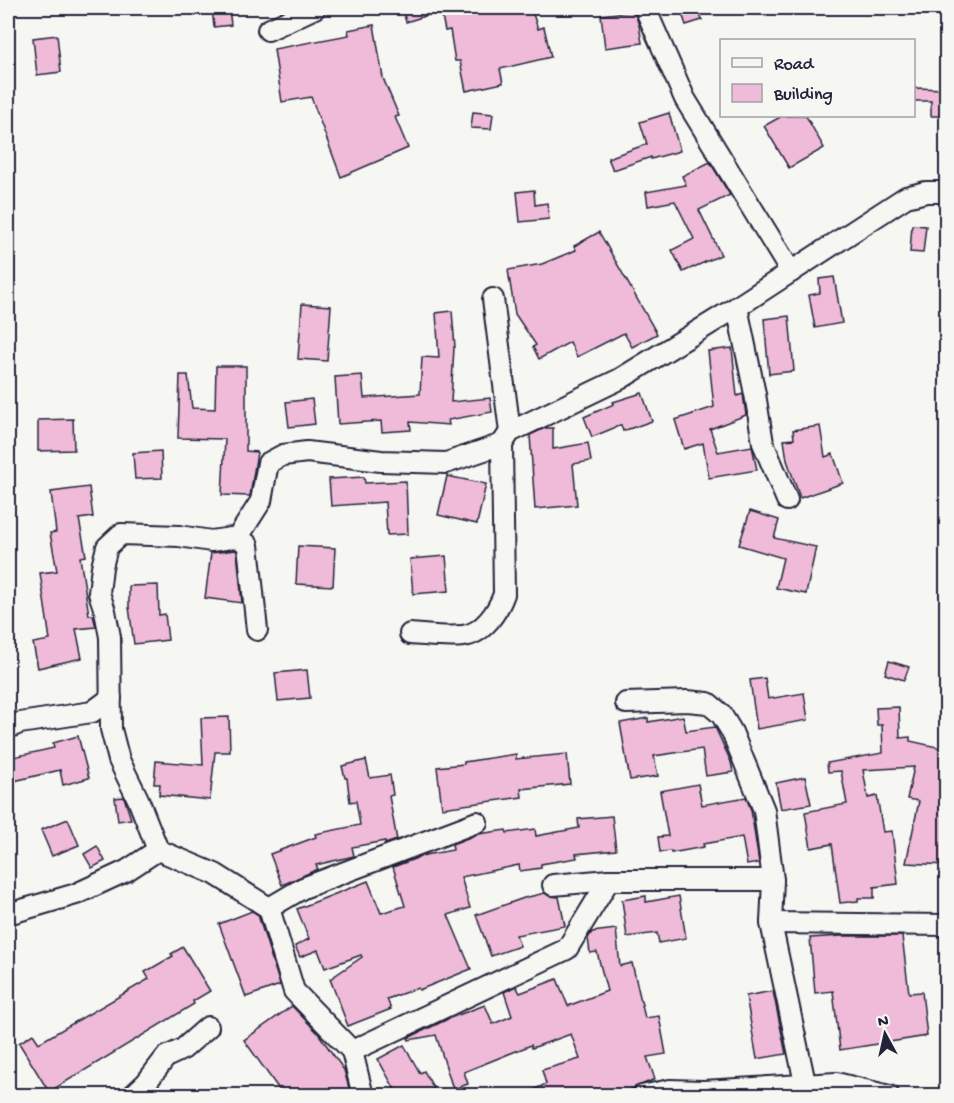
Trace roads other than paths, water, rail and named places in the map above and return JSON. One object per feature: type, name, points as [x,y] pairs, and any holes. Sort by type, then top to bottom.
[{"type":"street","points":[[268,30],[315,8]]},
{"type":"street","points":[[645,8],[685,99],[790,272]]},
{"type":"street","points":[[238,537],[261,501],[268,463],[284,455],[307,452],[381,461],[446,463],[506,438],[620,379],[737,307],[906,197],[926,192],[946,192]]},
{"type":"street","points":[[410,634],[465,636],[485,624],[499,609],[504,594],[506,438],[494,299]]},
{"type":"street","points":[[737,307],[756,394],[763,443],[787,500]]},
{"type":"street","points":[[257,630],[248,545],[238,537],[211,541],[179,536],[121,534],[107,547],[99,593],[110,637],[111,729],[119,760],[138,799],[158,850],[215,874],[269,908],[294,991],[352,1051],[363,1095]]},
{"type":"street","points":[[8,728],[20,723],[92,712],[111,698]]},
{"type":"street","points":[[626,703],[687,701],[708,703],[721,714],[732,732],[764,810],[773,880],[771,923],[805,1083]]},
{"type":"street","points":[[70,717],[111,729]]},
{"type":"street","points":[[269,908],[303,888],[477,822]]},
{"type":"street","points":[[8,914],[76,894],[126,871],[158,850]]},
{"type":"street","points":[[553,885],[609,880],[773,880]]},
{"type":"street","points":[[352,1051],[567,949],[609,880]]},
{"type":"street","points":[[771,923],[946,926]]},
{"type":"street","points":[[132,1095],[146,1083],[166,1057],[183,1049],[208,1027]]},
{"type":"street","points":[[642,1095],[670,1090],[703,1091],[805,1083],[836,1083],[889,1095]]}]
